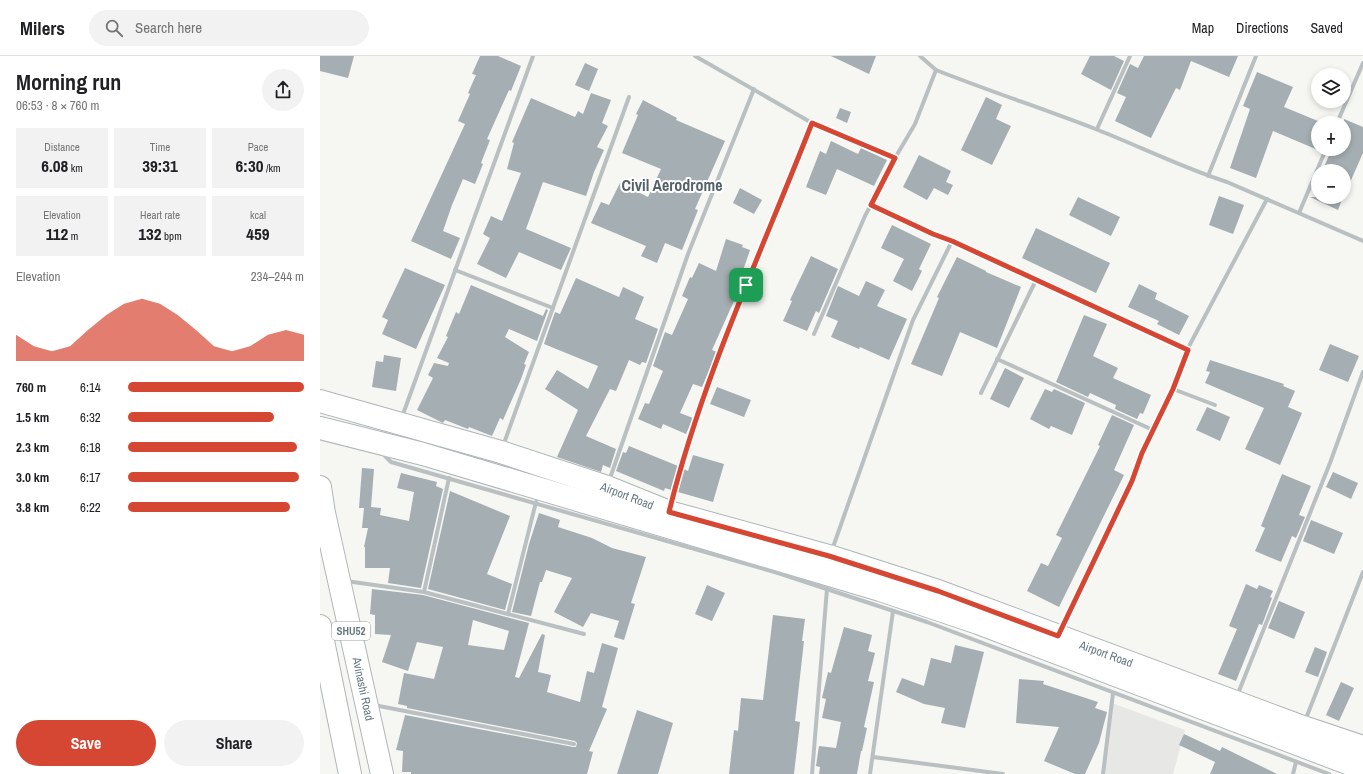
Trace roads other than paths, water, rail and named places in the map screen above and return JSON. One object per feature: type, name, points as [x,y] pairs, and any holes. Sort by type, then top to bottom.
[{"type":"street","points":[[400,423],[533,56]]},
{"type":"street","points":[[695,56],[812,123],[895,158]]},
{"type":"street","points":[[920,56],[936,70],[1097,129],[1208,176],[1227,182],[1363,241]]},
{"type":"street","points":[[1097,129],[1130,56]]},
{"type":"street","points":[[1208,176],[1256,56]]},
{"type":"street","points":[[1340,116],[1363,63]]},
{"type":"street","points":[[814,334],[871,205],[895,158],[915,124],[936,70]]},
{"type":"street","points":[[607,487],[688,254],[754,89]]},
{"type":"street","points":[[501,452],[628,97]]},
{"type":"street","points":[[669,512],[678,476],[706,393],[746,285],[812,123]]},
{"type":"street","points":[[1299,213],[1323,156]]},
{"type":"street","points":[[1058,636],[1132,481],[1153,430],[1173,389],[1188,350],[1267,199]]},
{"type":"street","points":[[871,205],[1188,350]]},
{"type":"street","points":[[829,556],[913,320],[952,241]]},
{"type":"street","points":[[455,270],[553,308]]},
{"type":"street","points":[[981,393],[1036,280]]},
{"type":"street","points":[[997,359],[1153,430]]},
{"type":"street","points":[[1236,700],[1330,462],[1363,372]]},
{"type":"street","points":[[1173,389],[1215,405]]},
{"type":"street","name":"Airport Road","points":[[320,401],[501,452],[607,487],[669,512],[829,556],[938,591],[1236,700],[1303,727],[1363,747]]},
{"type":"street","name":"Airport Road","points":[[320,428],[374,446],[423,454],[880,590],[978,623],[1363,768]]},
{"type":"street","points":[[374,446],[391,462],[536,502],[778,573],[927,622],[1329,774]]},
{"type":"street","points":[[424,592],[449,478]]},
{"type":"street","name":"Avinashi Road","points":[[320,487],[324,513],[382,774]]},
{"type":"street","points":[[508,614],[536,502]]},
{"type":"street","points":[[1303,727],[1363,572]]},
{"type":"street","points":[[340,580],[424,592],[584,634]]},
{"type":"street","points":[[812,774],[827,589]]},
{"type":"street","points":[[870,774],[893,611]]},
{"type":"street","name":"SHU52","points":[[320,626],[350,774]]},
{"type":"street","points":[[1103,774],[1113,693]]},
{"type":"street","points":[[366,703],[574,744]]},
{"type":"street","points":[[873,757],[1003,774]]},
{"type":"street","points":[[1293,774],[1296,762]]},
{"type":"district","name":"Civil Aerodrome","points":[[672,185]]}]
